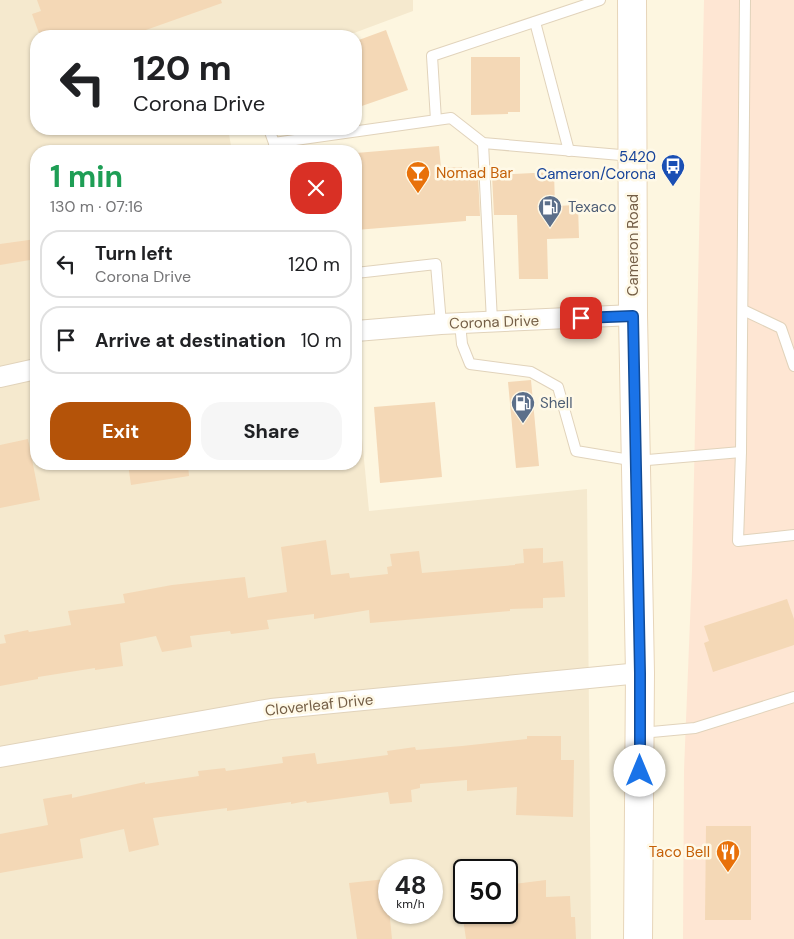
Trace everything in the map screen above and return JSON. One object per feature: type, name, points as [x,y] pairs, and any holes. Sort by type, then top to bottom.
[{"type":"main road","name":"Cameron Road","points":[[632,0],[633,316],[640,673],[638,939]]},
{"type":"street","name":"Corona Drive","points":[[362,330],[450,323],[633,316]]},
{"type":"street","points":[[0,378],[30,371]]},
{"type":"street","name":"Cloverleaf Drive","points":[[0,757],[271,709],[640,673]]},
{"type":"lane","points":[[436,120],[432,56],[600,0]]},
{"type":"lane","points":[[745,0],[742,452],[738,541],[794,535]]},
{"type":"lane","points":[[535,22],[569,151]]},
{"type":"lane","points":[[362,132],[451,118],[483,143],[633,156]]},
{"type":"lane","points":[[287,145],[347,135]]},
{"type":"lane","points":[[483,143],[492,321]]},
{"type":"lane","points":[[362,272],[436,264],[450,323],[462,344],[470,364],[530,372],[558,387],[576,451],[636,461],[742,452]]},
{"type":"lane","points":[[743,310],[781,328],[794,366]]},
{"type":"lane","points":[[640,733],[696,728],[794,697]]},
{"type":"shaded area","points":[[0,0],[413,0],[413,11],[362,30],[30,30],[30,135],[229,135],[231,145],[30,145],[30,470],[362,470],[362,438],[369,511],[587,489],[591,939],[0,939]]},
{"type":"shaded area","points":[[704,0],[794,0],[794,939],[683,939],[684,770],[692,571]]},
{"type":"building","points":[[37,0],[221,0],[222,3],[146,30],[38,30],[32,14],[41,11]]},
{"type":"building","points":[[386,30],[408,90],[362,106],[362,39]]},
{"type":"building","points":[[471,57],[520,57],[520,112],[471,115]]},
{"type":"building","points":[[439,146],[441,168],[462,167],[462,176],[478,175],[480,216],[466,216],[466,221],[362,230],[362,152]]},
{"type":"building","name":"Texaco","points":[[554,172],[555,206],[578,205],[579,238],[547,239],[548,279],[519,279],[517,215],[494,215],[492,175]]},
{"type":"building","points":[[30,240],[30,260],[0,265],[0,244]]},
{"type":"building","name":"Shell","points":[[531,380],[539,466],[516,468],[508,382]]},
{"type":"building","points":[[435,402],[442,477],[380,483],[374,407]]},
{"type":"building","points":[[28,439],[30,470],[34,470],[40,500],[0,508],[0,445]]},
{"type":"building","points":[[129,470],[188,470],[189,476],[131,485]]},
{"type":"building","points":[[326,540],[331,575],[349,573],[350,578],[388,574],[387,567],[392,566],[390,554],[419,551],[422,573],[515,565],[524,563],[523,549],[543,548],[543,563],[563,561],[565,597],[543,598],[543,608],[510,609],[510,611],[370,623],[369,610],[314,619],[314,614],[267,620],[269,629],[231,634],[230,631],[190,636],[192,647],[162,652],[156,636],[120,643],[123,666],[95,670],[95,668],[38,677],[38,679],[0,686],[0,644],[6,643],[4,635],[71,625],[68,611],[125,603],[123,594],[172,585],[245,577],[248,598],[287,592],[281,547]]},
{"type":"building","points":[[787,599],[794,619],[794,645],[713,672],[704,643],[709,641],[704,626]]},
{"type":"building","points":[[527,736],[561,736],[561,760],[574,760],[573,817],[516,815],[517,787],[467,791],[467,780],[420,784],[420,788],[411,790],[412,802],[390,804],[388,792],[307,803],[306,801],[291,804],[291,802],[227,811],[227,808],[153,818],[159,845],[129,852],[124,829],[80,839],[83,858],[0,873],[0,834],[48,825],[43,799],[72,794],[72,798],[145,782],[145,784],[199,776],[198,771],[225,768],[226,771],[283,763],[282,757],[315,753],[317,764],[388,755],[387,751],[415,747],[416,750],[462,746],[527,739]]},
{"type":"building","name":"Taco Bell","points":[[706,826],[751,826],[751,920],[705,920]]},
{"type":"building","points":[[378,880],[378,924],[390,924],[392,939],[357,939],[349,883]]},
{"type":"building","points":[[546,880],[546,897],[570,896],[571,917],[575,917],[576,939],[466,939],[464,924],[518,924],[518,884]]},
{"type":"place","name":"5420 Cameron/Corona","points":[[673,187]]},
{"type":"place","name":"Nomad Bar","points":[[418,194]]},
{"type":"place","name":"Texaco","points":[[550,228]]},
{"type":"place","name":"Shell","points":[[523,424]]},
{"type":"place","name":"Taco Bell","points":[[728,873]]},
{"type":"route","points":[[581,318],[633,316],[640,673],[640,771]]}]
